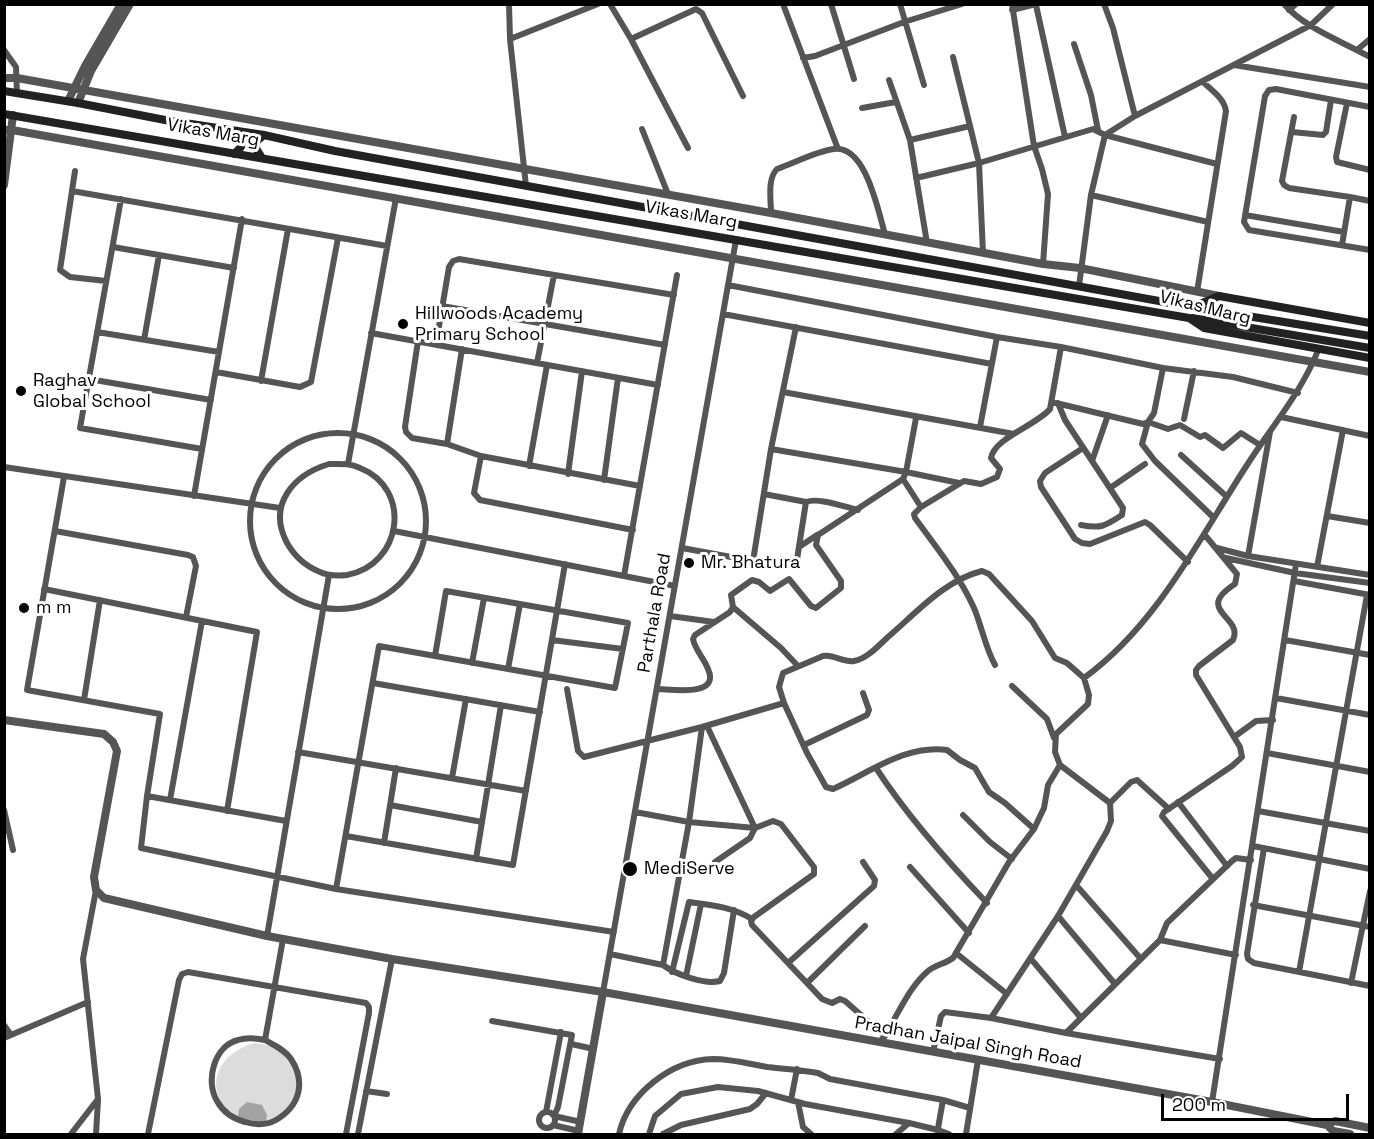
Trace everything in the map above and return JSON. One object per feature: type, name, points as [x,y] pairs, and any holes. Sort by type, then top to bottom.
[{"type":"main road","name":"Vikas Marg","points":[[4,91],[264,135],[335,151],[1192,307],[1370,336]]},
{"type":"main road","name":"Vikas Marg","points":[[9,114],[1189,318],[1204,328],[1370,358]]},
{"type":"main road","points":[[234,154],[241,147],[242,142],[237,131]]},
{"type":"main road","points":[[263,159],[255,147],[256,141],[264,135]]},
{"type":"main road","points":[[1192,307],[1219,296],[1368,321]]},
{"type":"main road","points":[[1189,318],[1370,348]]},
{"type":"street","points":[[68,101],[121,4]]},
{"type":"street","points":[[78,103],[91,70],[130,4]]},
{"type":"street","points":[[509,4],[510,39],[526,186]]},
{"type":"street","points":[[510,39],[581,13],[598,4]]},
{"type":"street","points":[[610,4],[688,148]]},
{"type":"street","points":[[783,4],[838,149]]},
{"type":"street","points":[[831,4],[854,79]]},
{"type":"street","points":[[900,4],[924,85]]},
{"type":"street","points":[[803,58],[815,56],[904,22],[962,4]]},
{"type":"street","points":[[1104,4],[1113,28],[1135,116]]},
{"type":"street","points":[[1284,4],[1311,25],[1370,57]]},
{"type":"street","points":[[1289,10],[1296,4]]},
{"type":"street","points":[[1078,286],[1092,195],[1105,135],[1135,116],[1311,25],[1333,4]]},
{"type":"street","points":[[1043,264],[1048,201],[1042,169],[1034,146],[1012,7],[1036,5],[1065,136]]},
{"type":"street","points":[[631,39],[696,9],[702,13],[743,96]]},
{"type":"street","points":[[1357,50],[1370,39]]},
{"type":"street","points":[[1074,44],[1091,95],[1098,130]]},
{"type":"street","points":[[4,50],[16,67],[17,94]]},
{"type":"street","points":[[953,57],[979,163],[983,253]]},
{"type":"street","points":[[1233,64],[1370,87]]},
{"type":"street","points":[[4,78],[17,78],[668,194],[1043,264],[1080,268],[1219,296]]},
{"type":"street","points":[[889,80],[910,140],[927,243]]},
{"type":"street","points":[[1197,292],[1226,111],[1219,97],[1203,82]]},
{"type":"street","points":[[1370,107],[1276,89],[1269,90],[1265,96],[1244,222],[1249,230],[1370,250]]},
{"type":"street","points":[[1292,132],[1323,135],[1326,132],[1331,100]]},
{"type":"street","points":[[862,108],[896,102]]},
{"type":"street","points":[[1347,103],[1336,157],[1337,162],[1370,170]]},
{"type":"street","points":[[4,185],[9,114]]},
{"type":"street","points":[[1294,117],[1282,181],[1284,185],[1289,188],[1370,201]]},
{"type":"street","points":[[910,140],[970,126]]},
{"type":"street","points":[[642,129],[668,194]]},
{"type":"street","points":[[8,130],[1370,372]]},
{"type":"street","points":[[916,178],[979,163],[1086,130],[1098,130],[1105,135],[1217,164]]},
{"type":"street","points":[[771,213],[771,179],[777,169],[825,151],[838,149],[851,154],[862,165],[885,234]]},
{"type":"street","points":[[75,171],[59,261],[60,270],[70,276],[106,281]]},
{"type":"street","points":[[72,191],[387,246]]},
{"type":"street","points":[[1092,195],[1208,222]]},
{"type":"street","points":[[1342,245],[1350,197]]},
{"type":"street","points":[[348,464],[396,198]]},
{"type":"street","points":[[121,199],[80,428],[202,449]]},
{"type":"street","points":[[1245,215],[1344,232]]},
{"type":"street","points":[[194,496],[242,219]]},
{"type":"street","points":[[261,381],[288,229]]},
{"type":"street","points":[[216,372],[300,387],[311,382],[338,238]]},
{"type":"street","name":"Parthala Road","points":[[603,992],[736,240]]},
{"type":"street","points":[[113,247],[234,268]]},
{"type":"street","points":[[144,340],[159,255]]},
{"type":"street","points":[[435,344],[449,267],[453,261],[459,259],[674,296]]},
{"type":"street","points":[[537,363],[554,275]]},
{"type":"street","points":[[624,576],[677,275]]},
{"type":"street","points":[[728,285],[1163,368],[1233,377],[1298,393]]},
{"type":"street","points":[[442,306],[665,345]]},
{"type":"street","points":[[723,314],[993,364]]},
{"type":"street","points":[[753,561],[771,449],[796,327]]},
{"type":"street","points":[[97,332],[219,352]]},
{"type":"street","points":[[371,333],[658,385]]},
{"type":"street","points":[[980,427],[997,337]]},
{"type":"street","points":[[418,341],[405,426],[406,432],[412,438],[447,444],[480,456],[640,486]]},
{"type":"street","points":[[995,665],[988,652],[973,606],[960,580],[915,518],[916,510],[959,483],[968,480],[981,484],[997,477],[1000,470],[993,461],[992,453],[1014,434],[1044,416],[1055,402],[1061,347]]},
{"type":"street","points":[[1084,678],[1119,648],[1188,562],[1226,496],[1270,429],[1298,393],[1319,348]]},
{"type":"street","points":[[447,444],[462,349]]},
{"type":"street","points":[[529,466],[547,365]]},
{"type":"street","points":[[1163,368],[1154,413],[1148,422],[1142,444],[1155,461],[1213,517]]},
{"type":"street","points":[[568,474],[582,371]]},
{"type":"street","points":[[1184,418],[1194,371]]},
{"type":"street","points":[[604,480],[618,378]]},
{"type":"street","points":[[89,379],[211,400]]},
{"type":"street","points":[[783,392],[1014,434]]},
{"type":"street","points":[[1055,402],[1143,424],[1148,422],[1168,429],[1180,425],[1200,437],[1205,435],[1223,448],[1241,433],[1260,445]]},
{"type":"street","points":[[1055,402],[1123,508],[1122,514],[1104,526],[1093,528],[1081,525]]},
{"type":"street","points":[[1092,461],[1108,415]]},
{"type":"street","points":[[1281,417],[1370,436]]},
{"type":"street","points":[[799,547],[903,479],[916,418]]},
{"type":"street","points":[[1248,556],[1270,429]]},
{"type":"street","points":[[1317,567],[1343,430]]},
{"type":"street","points":[[325,433],[353,434],[379,443],[402,459],[418,482],[426,509],[426,537],[417,563],[398,587],[372,603],[342,610],[323,608],[285,592],[264,570],[251,542],[250,504],[258,482],[276,457],[298,441],[325,433]]},
{"type":"street","points":[[1083,448],[1045,473],[1040,482],[1075,539],[1083,543],[1090,543],[1144,522],[1150,525],[1188,562]]},
{"type":"street","points":[[771,449],[959,483]]},
{"type":"street","points":[[1181,455],[1226,496]]},
{"type":"street","points":[[480,456],[474,494],[480,500],[633,530]]},
{"type":"street","points":[[329,464],[348,464],[361,468],[376,477],[386,489],[393,504],[394,531],[379,560],[368,568],[341,576],[329,575],[307,566],[293,553],[285,539],[280,520],[280,508],[286,495],[303,475],[329,464]]},
{"type":"street","points":[[1110,488],[1145,464]]},
{"type":"street","points":[[4,467],[280,508]]},
{"type":"street","points":[[64,477],[27,690],[160,714],[140,845],[143,849],[336,890],[614,932]]},
{"type":"street","points":[[903,479],[921,507]]},
{"type":"street","points":[[764,494],[806,502],[819,501],[858,510]]},
{"type":"street","points":[[806,502],[797,560],[791,565],[789,579],[816,608],[841,588],[842,581],[816,545],[818,535]]},
{"type":"street","points":[[1327,516],[1370,523]]},
{"type":"street","points":[[55,531],[193,557],[196,566],[186,618]]},
{"type":"street","points":[[394,531],[675,586]]},
{"type":"street","points":[[1204,534],[1237,574],[1235,584],[1220,596],[1218,601],[1219,608],[1236,634],[1233,640],[1199,666],[1196,675],[1242,753],[1239,760],[1168,809],[1162,816],[1213,879]]},
{"type":"street","points":[[682,548],[753,561],[791,565]]},
{"type":"street","points":[[1217,548],[1248,556],[1370,575]]},
{"type":"street","points":[[1226,558],[1295,573],[1370,583]]},
{"type":"street","points":[[346,836],[513,866],[566,564]]},
{"type":"street","points":[[1212,1102],[1296,564]]},
{"type":"street","points":[[991,1018],[1058,916],[1110,826],[1112,808],[1110,803],[1060,765],[1055,752],[1058,730],[1088,704],[1089,695],[1084,678],[1067,663],[1055,658],[1032,621],[989,574],[982,572],[960,580],[933,597],[874,650],[858,660],[852,661],[830,655],[783,673],[780,687],[784,703],[823,782],[831,789],[898,756],[947,750],[975,768],[989,792],[1034,829]]},
{"type":"street","points":[[267,936],[329,575]]},
{"type":"street","points":[[789,579],[770,591],[759,582],[752,580],[731,595],[733,607],[781,648],[798,666]]},
{"type":"street","points":[[1294,581],[1368,595],[1299,972]]},
{"type":"street","points":[[44,589],[257,632],[227,810]]},
{"type":"street","points":[[336,890],[379,646],[472,663],[615,688],[628,623],[446,591],[435,656]]},
{"type":"street","points":[[472,663],[484,598]]},
{"type":"street","points":[[84,700],[100,600]]},
{"type":"street","points":[[508,669],[520,604]]},
{"type":"street","points":[[657,689],[673,688],[686,691],[703,687],[708,681],[709,670],[693,643],[693,639],[695,635],[730,612],[733,607]]},
{"type":"street","points":[[670,616],[714,622]]},
{"type":"street","points":[[170,800],[202,621]]},
{"type":"street","points":[[552,640],[622,649]]},
{"type":"street","points":[[1285,640],[1370,655]]},
{"type":"street","points":[[373,684],[540,712]]},
{"type":"street","points":[[1012,686],[1047,720],[1055,739]]},
{"type":"street","points":[[567,689],[580,755],[590,756],[705,727],[784,703]]},
{"type":"street","points":[[804,745],[867,715],[869,710],[863,693]]},
{"type":"street","points":[[1276,698],[1370,715]]},
{"type":"street","points":[[452,778],[466,699]]},
{"type":"street","points":[[476,859],[501,705]]},
{"type":"street","points":[[4,720],[104,734],[113,742],[117,751],[94,878],[96,890],[83,959],[98,1099],[96,1134]]},
{"type":"street","points":[[1234,737],[1256,721],[1273,720]]},
{"type":"street","points":[[663,965],[705,727]]},
{"type":"street","points":[[705,727],[755,828]]},
{"type":"street","points":[[298,752],[526,791]]},
{"type":"street","points":[[1268,753],[1370,772]]},
{"type":"street","points":[[635,812],[689,822],[755,828],[773,821],[781,824],[814,870],[811,877],[753,919],[752,925],[826,1002],[832,1003],[840,999],[845,1001],[882,1039],[910,993],[926,973],[933,967],[945,964],[953,958],[1012,858],[1034,829],[1044,808],[1048,785],[1060,765]]},
{"type":"street","points":[[384,843],[396,768]]},
{"type":"street","points":[[876,768],[900,805],[946,860],[987,903]]},
{"type":"street","points":[[1110,803],[1131,782],[1137,780],[1168,809]]},
{"type":"street","points":[[147,796],[286,821]]},
{"type":"street","points":[[1178,802],[1227,866]]},
{"type":"street","points":[[390,806],[482,822]]},
{"type":"street","points":[[4,810],[13,850]]},
{"type":"street","points":[[1258,810],[1370,831]]},
{"type":"street","points":[[963,815],[990,842],[1012,858]]},
{"type":"street","points":[[715,862],[750,838],[755,828]]},
{"type":"street","points":[[1253,846],[1370,869]]},
{"type":"street","points":[[1264,848],[1253,905],[1246,954],[1248,959],[1254,963],[1370,986]]},
{"type":"street","points":[[1066,1033],[1160,940],[1167,923],[1213,879],[1236,858],[1251,860]]},
{"type":"street","points":[[788,963],[874,886],[876,880],[863,862]]},
{"type":"street","points":[[910,867],[969,933]]},
{"type":"street","points":[[1076,885],[1141,959]]},
{"type":"street","name":"Pradhan Jaipal Singh Road","points":[[96,890],[104,898],[267,936],[882,1039],[933,1052],[1327,1125],[1333,1131],[1350,1134]]},
{"type":"street","points":[[1351,983],[1366,926],[1370,891]]},
{"type":"street","points":[[672,972],[688,902],[734,910],[753,919]]},
{"type":"street","points":[[686,976],[702,904]]},
{"type":"street","points":[[1253,905],[1366,926]]},
{"type":"street","points":[[610,954],[663,965],[672,972],[686,976],[713,982],[720,981],[734,910]]},
{"type":"street","points":[[1058,916],[1115,984]]},
{"type":"street","points":[[807,983],[865,926]]},
{"type":"street","points":[[265,1040],[283,939]]},
{"type":"street","points":[[1160,940],[1236,955]]},
{"type":"street","points":[[956,953],[1007,994]]},
{"type":"street","points":[[358,1134],[392,958]]},
{"type":"street","points":[[1031,959],[1081,1018]]},
{"type":"street","points":[[148,1134],[179,980],[182,974],[188,972],[366,1003],[369,1007],[346,1134]]},
{"type":"street","points":[[553,1125],[578,1132],[603,992]]},
{"type":"street","points":[[4,1025],[8,1036],[88,1002]]},
{"type":"street","points":[[933,1052],[943,1013],[991,1018],[1220,1059]]},
{"type":"street","points":[[492,1021],[561,1032],[572,1035],[553,1125],[545,1131],[539,1121],[540,1116],[546,1112],[561,1032]]},
{"type":"street","points":[[250,1038],[265,1040],[281,1048],[290,1058],[297,1071],[301,1087],[297,1100],[282,1116],[271,1123],[253,1125],[225,1112],[215,1095],[212,1074],[225,1047],[236,1040],[250,1038]]},
{"type":"street","points":[[571,1044],[594,1049]]},
{"type":"street","points":[[619,1134],[623,1119],[640,1093],[686,1063],[712,1059],[797,1069],[818,1073],[830,1079],[943,1100],[970,1108]]},
{"type":"street","points":[[966,1134],[978,1060]]},
{"type":"street","points":[[797,1069],[794,1101],[802,1127],[811,1134]]},
{"type":"street","points":[[649,1134],[655,1116],[681,1094],[718,1087],[766,1094],[909,1123],[949,1134]]},
{"type":"street","points":[[366,1091],[387,1094]]},
{"type":"street","points":[[663,1134],[681,1125],[750,1109],[766,1094]]},
{"type":"street","points":[[71,1134],[98,1099]]},
{"type":"street","points":[[937,1132],[943,1100]]},
{"type":"street","points":[[546,1112],[581,1122]]},
{"type":"street","name":"Pradhan Jaipal Singh Road","points":[[1327,1125],[1335,1121],[1370,1128]]},
{"type":"street","points":[[896,1134],[909,1123]]},
{"type":"shaded area","points":[[254,1043],[282,1052],[293,1066],[297,1084],[291,1108],[274,1120],[261,1124],[241,1120],[229,1112],[221,1102],[216,1082],[218,1073],[228,1057]]},
{"type":"shaded area","points":[[247,1102],[262,1105],[267,1115],[266,1122],[247,1120],[238,1116],[239,1109]]},
{"type":"place","name":"Hillwoods Academy Primary School","points":[[403,324]]},
{"type":"place","name":"Raghav Global School","points":[[21,391]]},
{"type":"place","name":"Mr. Bhatura","points":[[689,563]]},
{"type":"place","name":"m m","points":[[24,608]]},
{"type":"place","name":"MediServe","points":[[630,869]]}]
